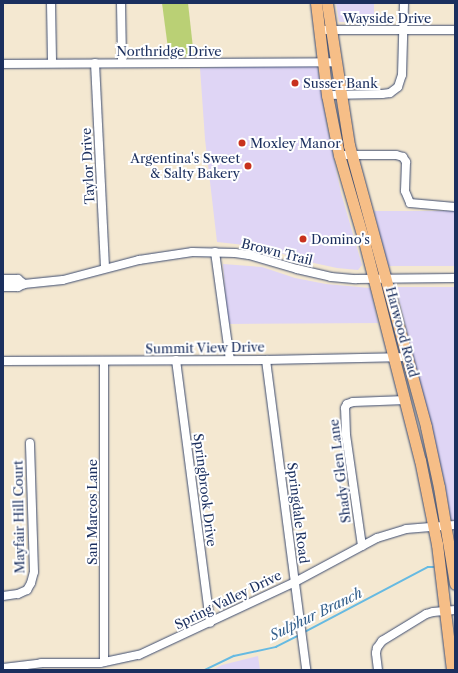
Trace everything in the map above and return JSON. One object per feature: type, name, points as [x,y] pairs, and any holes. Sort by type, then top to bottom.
[{"type":"main road","name":"Harwood Road","points":[[316,3],[336,62],[352,155],[408,357],[439,487],[450,525],[455,584]]},
{"type":"main road","name":"Harwood Road","points":[[327,3],[323,62],[327,95],[339,155],[374,279],[406,400],[420,460],[450,610],[452,670]]},
{"type":"street","points":[[51,3],[52,63]]},
{"type":"street","points":[[121,3],[122,63]]},
{"type":"street","points":[[327,95],[390,93],[398,87],[402,75],[404,3]]},
{"type":"street","name":"Wayside Drive","points":[[325,30],[455,30]]},
{"type":"street","name":"Northridge Drive","points":[[3,64],[336,62]]},
{"type":"street","name":"Taylor Drive","points":[[95,63],[105,268]]},
{"type":"street","points":[[339,155],[396,155],[403,157],[406,162],[405,191],[410,203],[455,207]]},
{"type":"street","points":[[215,252],[230,360]]},
{"type":"street","name":"Brown Trail","points":[[3,288],[63,280],[105,268],[164,255],[215,252],[248,256],[297,270],[331,276],[374,279],[455,278]]},
{"type":"street","name":"Brown Trail","points":[[3,279],[18,279],[24,284]]},
{"type":"street","name":"Summit View Drive","points":[[3,361],[266,360],[408,357]]},
{"type":"street","name":"Springbrook Drive","points":[[176,360],[210,623]]},
{"type":"street","name":"Springdale Road","points":[[266,360],[306,670]]},
{"type":"street","name":"San Marcos Lane","points":[[104,361],[104,662]]},
{"type":"street","name":"Shady Glen Lane","points":[[362,546],[346,435],[344,408],[347,404],[353,402],[406,400]]},
{"type":"street","name":"Mayfair Hill Court","points":[[3,596],[18,594],[27,590],[34,572],[30,443]]},
{"type":"street","name":"Spring Valley Drive","points":[[3,668],[104,662],[139,655],[295,582],[362,546],[395,531],[450,525]]},
{"type":"street","points":[[378,670],[376,653],[377,648],[382,641],[426,614],[450,610]]},
{"type":"shaded area","points":[[336,3],[374,3],[374,22],[339,22]]},
{"type":"shaded area","points":[[317,65],[327,127],[341,193],[362,265],[358,270],[337,268],[300,260],[264,247],[217,242],[205,139],[200,68]]},
{"type":"shaded area","points":[[374,211],[455,211],[455,266],[388,266]]},
{"type":"shaded area","points":[[223,264],[262,267],[295,278],[326,284],[370,288],[378,323],[228,324]]},
{"type":"shaded area","points":[[396,287],[455,287],[455,520],[451,520],[444,480]]},
{"type":"shaded area","points":[[258,656],[260,670],[213,670],[222,665]]},
{"type":"green space","points":[[162,3],[188,3],[194,57],[169,56]]},
{"type":"waterway","name":"Sulphur Branch","points":[[303,633],[428,567],[433,567]]},
{"type":"waterway","name":"Sulphur Branch","points":[[205,670],[234,656],[276,647],[298,636]]},
{"type":"place","name":"Susser Bank","points":[[295,83]]},
{"type":"place","name":"Moxley Manor","points":[[242,143]]},
{"type":"place","name":"Argentina's Sweet & Salty Bakery","points":[[248,166]]},
{"type":"place","name":"Domino's","points":[[303,239]]}]
